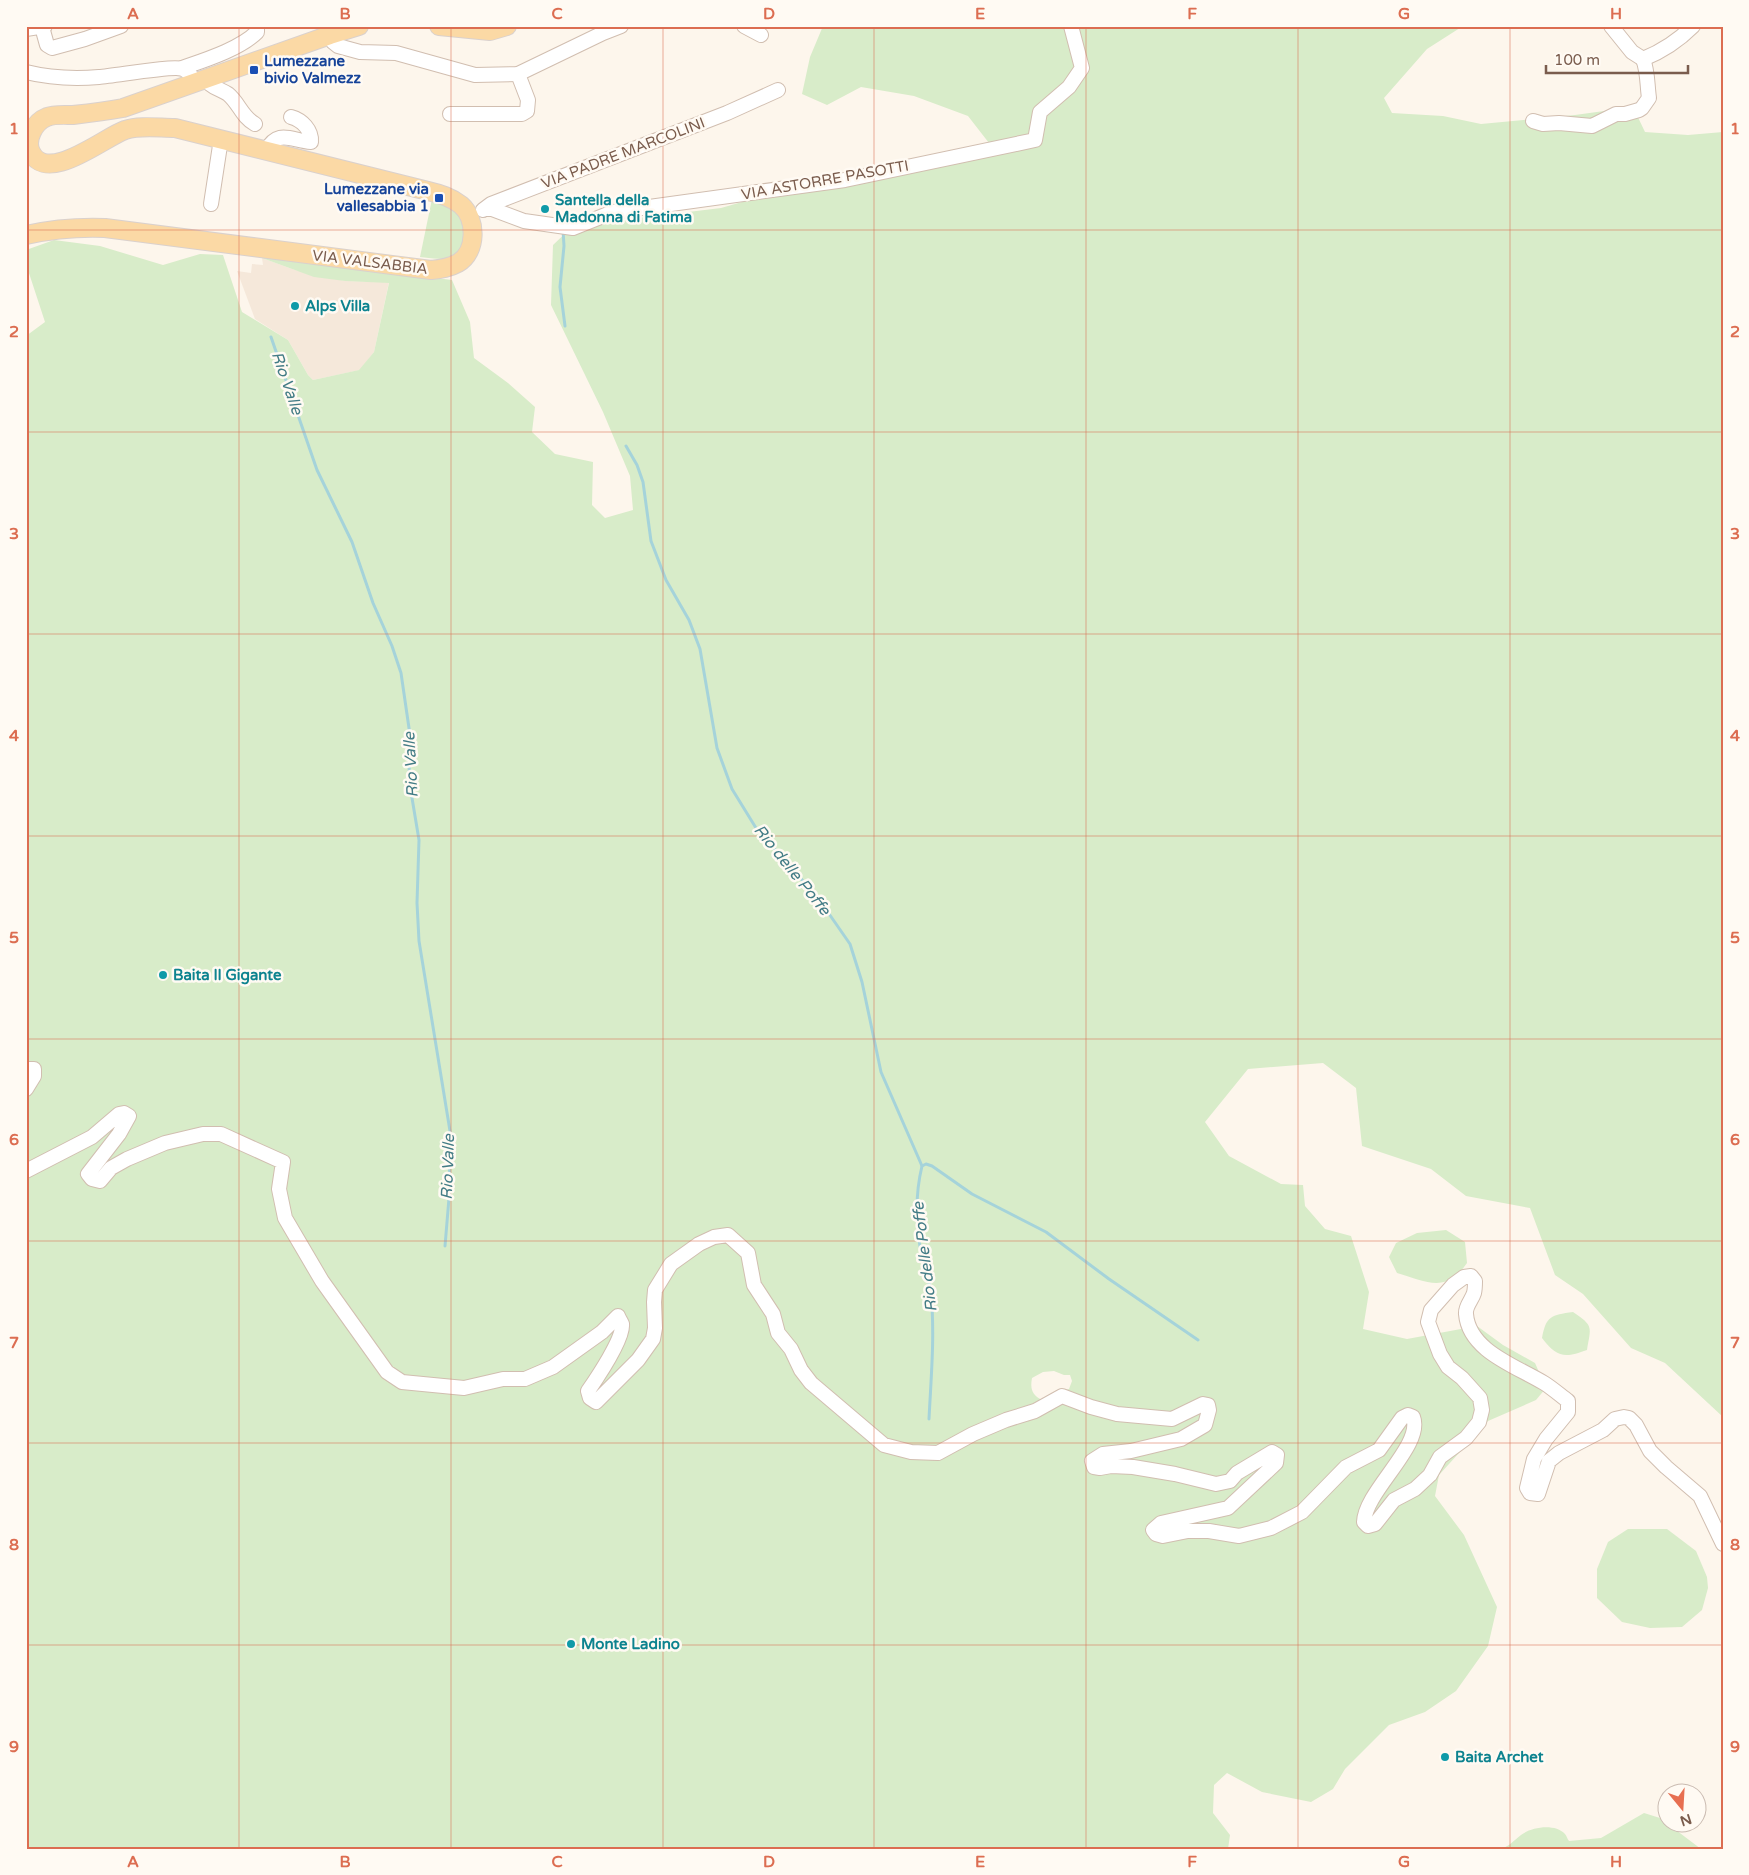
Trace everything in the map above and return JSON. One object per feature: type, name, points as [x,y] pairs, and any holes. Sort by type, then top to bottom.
[{"type":"main road","points":[[359,26],[123,108],[96,113],[47,117],[36,125],[29,137],[27,148],[34,158],[48,164],[61,164],[126,130],[150,127],[175,128],[436,193],[451,198],[462,206],[468,215]]},
{"type":"main road","points":[[439,26],[490,31],[507,26]]},
{"type":"main road","name":"VIA VALSABBIA","points":[[26,235],[47,230],[77,227],[105,228],[432,270],[447,268],[460,262],[469,252],[473,240],[472,226],[468,215]]},
{"type":"street","points":[[26,29],[43,27],[47,45],[52,48],[121,26]]},
{"type":"street","points":[[26,72],[63,78],[99,77],[168,68],[182,68],[250,40],[257,32],[257,26]]},
{"type":"street","points":[[330,35],[333,42],[338,46],[360,52],[396,53],[475,75],[518,74],[621,26]]},
{"type":"street","points":[[744,26],[761,35]]},
{"type":"street","name":"VIA ASTORRE PASOTTI","points":[[486,209],[492,209],[524,221],[573,228],[613,212],[845,180],[1036,140],[1040,112],[1064,92],[1082,68],[1072,26]]},
{"type":"street","points":[[1533,121],[1543,124],[1559,123],[1592,126],[1616,114],[1625,114],[1642,108],[1649,98],[1646,83],[1648,75],[1643,59],[1632,52],[1611,26]]},
{"type":"street","points":[[1643,59],[1672,45],[1685,36],[1693,26]]},
{"type":"street","points":[[182,68],[202,81],[227,93],[236,102],[246,120],[255,124]]},
{"type":"street","points":[[450,114],[522,114],[527,111],[528,100],[518,74]]},
{"type":"street","name":"VIA PADRE MARCOLINI","points":[[468,215],[486,209],[490,204],[727,113],[778,90]]},
{"type":"street","points":[[266,151],[271,142],[280,138],[287,137],[311,142],[312,136],[307,128],[299,120],[291,117]]},
{"type":"street","points":[[211,204],[221,139]]},
{"type":"street","points":[[26,1069],[34,1069],[34,1076],[26,1089]]},
{"type":"street","points":[[26,1171],[92,1137],[119,1114],[124,1113],[128,1116],[119,1134],[88,1174],[92,1179],[100,1181],[111,1168],[165,1143],[203,1134],[221,1134],[233,1138],[283,1162],[279,1189],[285,1218],[322,1281],[387,1372],[402,1382],[464,1388],[503,1378],[525,1379],[561,1362],[602,1332],[618,1316],[622,1322],[622,1329],[606,1364],[588,1391],[590,1398],[596,1402],[638,1360],[653,1339],[655,1328],[655,1290],[671,1264],[699,1244],[714,1237],[728,1235],[748,1252],[754,1285],[773,1314],[778,1333],[791,1349],[801,1370],[812,1383],[884,1445],[911,1452],[938,1453],[973,1434],[1006,1420],[1035,1411],[1062,1396],[1117,1414],[1172,1419],[1203,1404],[1208,1405],[1209,1410],[1205,1425],[1181,1439],[1131,1451],[1103,1454],[1092,1461],[1094,1466],[1100,1468],[1111,1466],[1133,1467],[1175,1474],[1216,1484],[1230,1481],[1237,1473],[1272,1452],[1278,1455],[1276,1463],[1228,1508],[1161,1523],[1153,1530],[1156,1534],[1163,1536],[1188,1531],[1209,1531],[1239,1536],[1271,1528],[1302,1512],[1346,1467],[1379,1450],[1402,1418],[1408,1415],[1413,1417],[1415,1426],[1406,1450],[1380,1485],[1364,1514],[1364,1522],[1368,1526],[1375,1524],[1394,1500],[1415,1489],[1430,1475],[1440,1457],[1466,1438],[1480,1422],[1482,1410],[1480,1398],[1462,1378],[1448,1367],[1440,1354],[1428,1322],[1432,1310],[1453,1285],[1464,1277],[1471,1276],[1475,1281],[1475,1291],[1466,1309],[1466,1316],[1470,1330],[1478,1341],[1496,1355],[1544,1383],[1568,1401],[1568,1412],[1546,1439],[1534,1459],[1527,1488],[1530,1493],[1538,1494],[1548,1461],[1559,1453],[1603,1430],[1615,1419],[1624,1416],[1636,1425],[1650,1451],[1700,1496],[1723,1544]]},
{"type":"shaded area","points":[[262,258],[295,270],[345,281],[389,282],[374,352],[360,370],[313,380],[308,375],[288,340],[255,319],[237,271],[251,273],[252,264],[263,265]]},
{"type":"green space","points":[[823,26],[1463,26],[1427,49],[1384,98],[1392,113],[1443,116],[1481,124],[1575,115],[1633,107],[1645,132],[1688,135],[1723,132],[1723,1417],[1665,1363],[1631,1348],[1583,1294],[1555,1275],[1530,1208],[1466,1196],[1431,1169],[1362,1146],[1356,1088],[1323,1063],[1248,1069],[1205,1122],[1229,1156],[1281,1184],[1303,1185],[1305,1206],[1325,1229],[1351,1236],[1369,1292],[1363,1329],[1407,1339],[1477,1326],[1503,1345],[1535,1363],[1546,1388],[1536,1400],[1488,1421],[1439,1475],[1435,1496],[1464,1535],[1497,1607],[1488,1646],[1456,1691],[1425,1712],[1389,1725],[1345,1769],[1333,1789],[1311,1802],[1262,1792],[1227,1773],[1214,1785],[1213,1813],[1230,1835],[1228,1849],[26,1849],[26,336],[45,322],[26,264],[26,250],[54,240],[100,246],[163,265],[200,254],[223,255],[242,312],[288,340],[308,375],[313,380],[359,370],[374,352],[389,283],[345,281],[314,277],[262,258],[277,258],[452,280],[470,322],[474,358],[508,383],[535,407],[532,432],[555,454],[593,462],[592,505],[605,518],[633,510],[630,476],[603,412],[551,305],[553,245],[573,226],[721,208],[799,186],[989,143],[968,116],[914,96],[861,87],[827,105],[802,94],[810,57]],"holes":[[[1054,1371],[1070,1375],[1072,1381],[1069,1389],[1057,1392],[1042,1400],[1034,1394],[1031,1385],[1032,1378],[1043,1372]]]},
{"type":"green space","points":[[432,199],[454,208],[459,213],[464,227],[464,240],[457,252],[451,256],[436,259],[420,257]]},
{"type":"green space","points":[[1446,1230],[1465,1242],[1467,1263],[1459,1273],[1451,1279],[1435,1283],[1397,1273],[1389,1257],[1396,1243],[1417,1233]]},
{"type":"green space","points":[[1573,1312],[1588,1324],[1590,1332],[1587,1350],[1562,1355],[1547,1345],[1542,1338],[1545,1325],[1551,1318],[1559,1314]]},
{"type":"green space","points":[[1628,1529],[1667,1529],[1696,1551],[1707,1577],[1708,1588],[1702,1610],[1682,1627],[1650,1628],[1622,1622],[1597,1598],[1597,1569],[1608,1542]]},
{"type":"green space","points":[[1644,1813],[1656,1817],[1656,1832],[1679,1832],[1701,1849],[1501,1849],[1525,1832],[1543,1827],[1555,1828],[1561,1831],[1569,1841],[1601,1838]]},
{"type":"waterway","name":"Rio delle Poffe","points":[[563,230],[564,246],[560,287],[565,326]]},
{"type":"waterway","name":"Rio Valle","points":[[271,337],[317,470],[352,542],[373,603],[392,646],[401,673],[410,735],[409,780],[419,840],[417,903],[419,941],[450,1131],[449,1198],[445,1246]]},
{"type":"waterway","name":"Rio delle Poffe","points":[[626,446],[637,465],[643,482],[651,541],[666,580],[689,620],[700,649],[717,748],[732,789],[756,828],[818,898],[850,944],[862,982],[881,1072],[922,1166],[917,1200],[918,1235],[930,1289],[933,1325],[929,1419]]},
{"type":"waterway","points":[[922,1166],[926,1164],[932,1166],[972,1194],[1046,1232],[1109,1279],[1198,1340]]},
{"type":"place","name":"Lumezzane bivio Valmezz","points":[[254,70]]},
{"type":"place","name":"Lumezzane via vallesabbia 1","points":[[439,198]]},
{"type":"place","name":"Santella della Madonna di Fatima","points":[[545,209]]},
{"type":"place","name":"Alps Villa","points":[[295,306]]},
{"type":"place","name":"Baita Il Gigante","points":[[163,975]]},
{"type":"place","name":"Monte Ladino","points":[[571,1644]]},
{"type":"place","name":"Baita Archet","points":[[1445,1757]]}]
